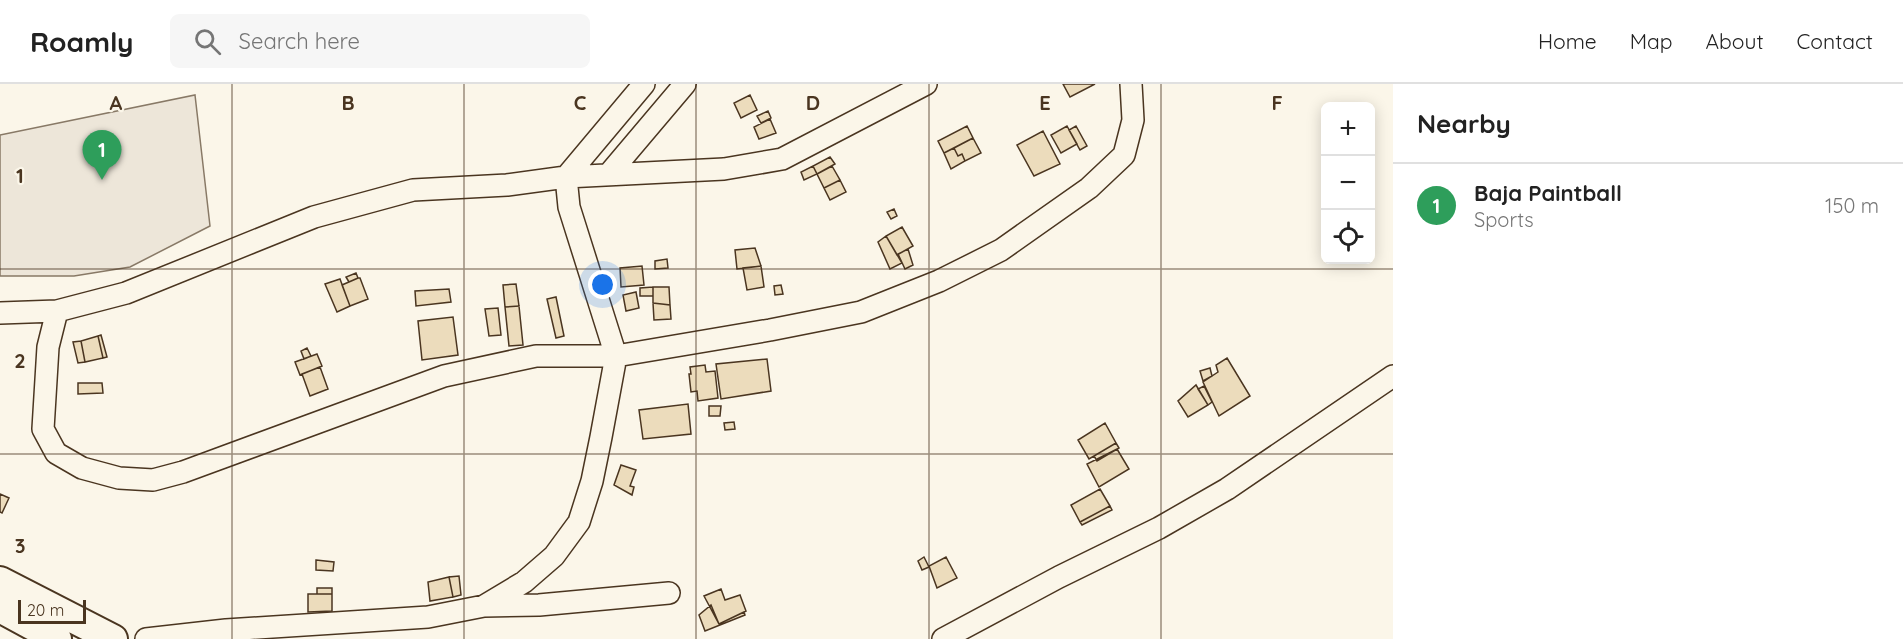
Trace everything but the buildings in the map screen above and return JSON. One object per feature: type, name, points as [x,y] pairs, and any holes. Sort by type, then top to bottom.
[{"type":"street","points":[[484,606],[524,582],[554,556],[579,522],[592,481],[616,356],[569,207],[566,177],[644,84]]},
{"type":"street","points":[[608,175],[685,84]]},
{"type":"street","points":[[0,313],[57,311],[126,293],[314,217],[413,190],[507,185],[566,177],[724,169],[782,159],[926,84]]},
{"type":"street","points":[[57,311],[48,347],[43,429],[56,453],[82,468],[119,478],[153,480],[183,472],[444,376],[536,356],[616,356],[861,312],[939,281],[1001,250],[1089,188],[1124,155],[1132,120],[1131,84]]},
{"type":"street","points":[[943,639],[1159,528],[1227,489],[1393,376]]},
{"type":"street","points":[[0,581],[113,639]]},
{"type":"street","points":[[146,639],[226,630],[428,617],[484,606],[539,605],[669,593]]},
{"type":"street","points":[[0,608],[57,639]]},
{"type":"shaded area","points":[[195,95],[210,226],[130,267],[74,276],[0,276],[0,135]]},
{"type":"place","name":"Baja Paintball","points":[[102,180]]}]
